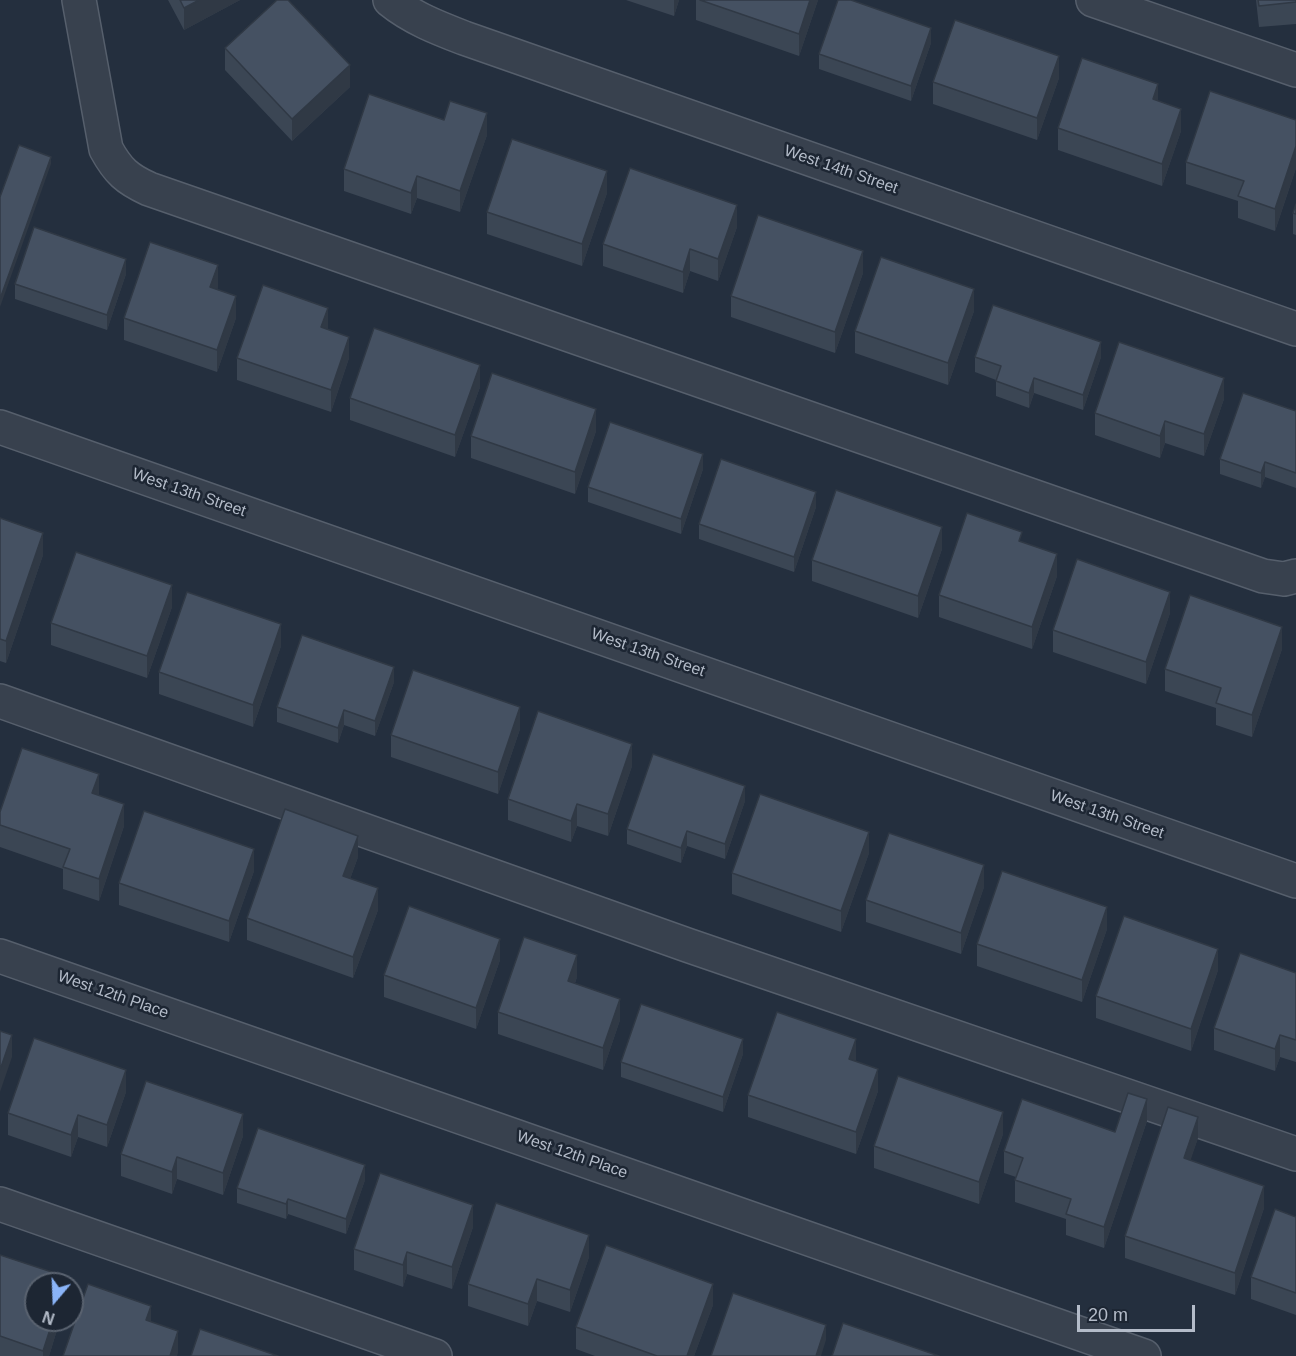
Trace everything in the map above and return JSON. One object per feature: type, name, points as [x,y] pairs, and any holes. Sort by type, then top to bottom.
[{"type":"street","points":[[79,0],[106,149],[116,166],[131,181],[1263,576],[1284,579],[1296,576]]},
{"type":"street","name":"West 14th Street","points":[[390,0],[399,8],[431,25],[464,38],[1296,329]]},
{"type":"street","points":[[1093,0],[1296,70]]},
{"type":"street","name":"West 13th Street","points":[[0,427],[1296,881]]},
{"type":"street","points":[[0,701],[687,945],[1296,1154]]},
{"type":"street","name":"West 12th Place","points":[[0,956],[1144,1356]]},
{"type":"street","points":[[0,1204],[435,1356]]},
{"type":"building","points":[[180,0],[199,0],[184,8]]},
{"type":"building","points":[[277,0],[288,0],[350,65],[292,119],[225,48]]},
{"type":"building","points":[[700,0],[810,0],[799,34]]},
{"type":"building","points":[[838,0],[851,0],[931,28],[911,86],[819,54]]},
{"type":"building","points":[[1258,0],[1296,0],[1296,2],[1259,6]]},
{"type":"building","points":[[955,20],[1059,56],[1037,118],[933,82]]},
{"type":"building","points":[[1082,58],[1158,84],[1153,99],[1181,109],[1162,164],[1058,128]]},
{"type":"building","points":[[1210,91],[1296,120],[1296,146],[1275,209],[1238,196],[1244,181],[1186,162]]},
{"type":"building","points":[[369,94],[444,120],[450,101],[487,113],[460,191],[417,176],[411,193],[344,169]]},
{"type":"building","points":[[512,139],[607,171],[582,244],[487,212]]},
{"type":"building","points":[[19,145],[51,157],[0,299],[0,197]]},
{"type":"building","points":[[630,168],[737,205],[718,259],[690,249],[683,272],[603,244]]},
{"type":"building","points":[[758,215],[863,251],[835,332],[731,296]]},
{"type":"building","points":[[34,227],[126,259],[107,315],[15,284]]},
{"type":"building","points":[[150,242],[218,265],[210,287],[236,296],[217,350],[124,318]]},
{"type":"building","points":[[881,257],[974,289],[948,363],[855,331]]},
{"type":"building","points":[[263,285],[328,308],[321,327],[349,337],[331,390],[237,358]]},
{"type":"building","points":[[993,305],[1101,342],[1083,395],[1034,378],[1029,393],[996,381],[1001,366],[975,357]]},
{"type":"building","points":[[374,328],[480,365],[455,435],[350,398]]},
{"type":"building","points":[[1119,342],[1224,378],[1204,434],[1165,421],[1160,436],[1095,413]]},
{"type":"building","points":[[492,373],[596,409],[575,472],[471,436]]},
{"type":"building","points":[[1243,393],[1296,411],[1296,473],[1265,462],[1261,473],[1220,459]]},
{"type":"building","points":[[610,422],[703,454],[681,519],[588,487]]},
{"type":"building","points":[[721,459],[816,492],[794,557],[699,524]]},
{"type":"building","points":[[836,490],[942,527],[918,596],[812,560]]},
{"type":"building","points":[[967,513],[1022,532],[1019,541],[1057,554],[1032,627],[939,595]]},
{"type":"building","points":[[0,518],[43,533],[6,641],[0,639]]},
{"type":"building","points":[[76,552],[172,585],[147,656],[51,623]]},
{"type":"building","points":[[1077,559],[1170,592],[1146,662],[1053,630]]},
{"type":"building","points":[[187,592],[281,624],[253,705],[159,672]]},
{"type":"building","points":[[1190,595],[1282,627],[1252,715],[1216,703],[1221,688],[1165,669]]},
{"type":"building","points":[[302,635],[394,667],[375,721],[344,710],[338,728],[277,707]]},
{"type":"building","points":[[413,670],[520,707],[498,772],[391,735]]},
{"type":"building","points":[[538,711],[632,744],[608,814],[577,804],[571,821],[508,799]]},
{"type":"building","points":[[22,748],[99,774],[92,793],[124,804],[99,879],[63,867],[70,849],[0,825],[0,812]]},
{"type":"building","points":[[653,754],[745,786],[725,844],[687,831],[681,848],[627,829]]},
{"type":"building","points":[[760,794],[869,832],[841,911],[732,873]]},
{"type":"building","points":[[285,809],[358,836],[343,876],[378,888],[353,957],[247,918]]},
{"type":"building","points":[[144,811],[254,849],[229,921],[119,883]]},
{"type":"building","points":[[889,833],[984,865],[961,933],[866,900]]},
{"type":"building","points":[[1002,871],[1107,907],[1082,980],[977,944]]},
{"type":"building","points":[[409,906],[500,939],[476,1008],[384,975]]},
{"type":"building","points":[[1124,916],[1218,949],[1191,1029],[1096,996]]},
{"type":"building","points":[[524,937],[577,955],[568,981],[620,999],[603,1048],[498,1012]]},
{"type":"building","points":[[1240,953],[1296,973],[1296,1040],[1280,1035],[1275,1049],[1214,1028]]},
{"type":"building","points":[[641,1004],[743,1039],[723,1097],[621,1062]]},
{"type":"building","points":[[777,1012],[856,1039],[849,1059],[878,1069],[856,1132],[748,1095]]},
{"type":"building","points":[[0,1031],[12,1035],[0,1070]]},
{"type":"building","points":[[34,1038],[126,1070],[107,1125],[78,1115],[71,1135],[8,1113]]},
{"type":"building","points":[[898,1076],[1003,1112],[979,1182],[874,1146]]},
{"type":"building","points":[[146,1081],[243,1114],[223,1173],[177,1157],[172,1172],[121,1154]]},
{"type":"building","points":[[1128,1093],[1147,1099],[1104,1227],[1066,1214],[1071,1199],[1015,1180],[1023,1158],[1004,1151],[1022,1099],[1115,1132]]},
{"type":"building","points":[[1168,1107],[1198,1117],[1184,1158],[1264,1186],[1235,1273],[1125,1236]]},
{"type":"building","points":[[258,1128],[365,1165],[346,1219],[288,1199],[286,1204],[237,1188]]},
{"type":"building","points":[[380,1173],[473,1205],[452,1267],[407,1252],[403,1265],[354,1249]]},
{"type":"building","points":[[496,1203],[589,1235],[570,1290],[537,1279],[528,1304],[468,1284]]},
{"type":"building","points":[[1275,1209],[1296,1217],[1296,1293],[1251,1277]]},
{"type":"building","points":[[606,1245],[713,1284],[687,1356],[657,1356],[576,1327]]},
{"type":"building","points":[[0,1255],[52,1272],[24,1272],[24,1332],[49,1332],[43,1351],[0,1336]]},
{"type":"building","points":[[88,1284],[151,1306],[146,1320],[178,1331],[170,1356],[63,1356],[71,1332],[84,1332],[84,1296]]},
{"type":"building","points":[[733,1293],[826,1325],[816,1356],[711,1356]]},
{"type":"building","points":[[843,1323],[939,1356],[832,1356]]},
{"type":"building","points":[[200,1329],[278,1356],[191,1356]]}]
